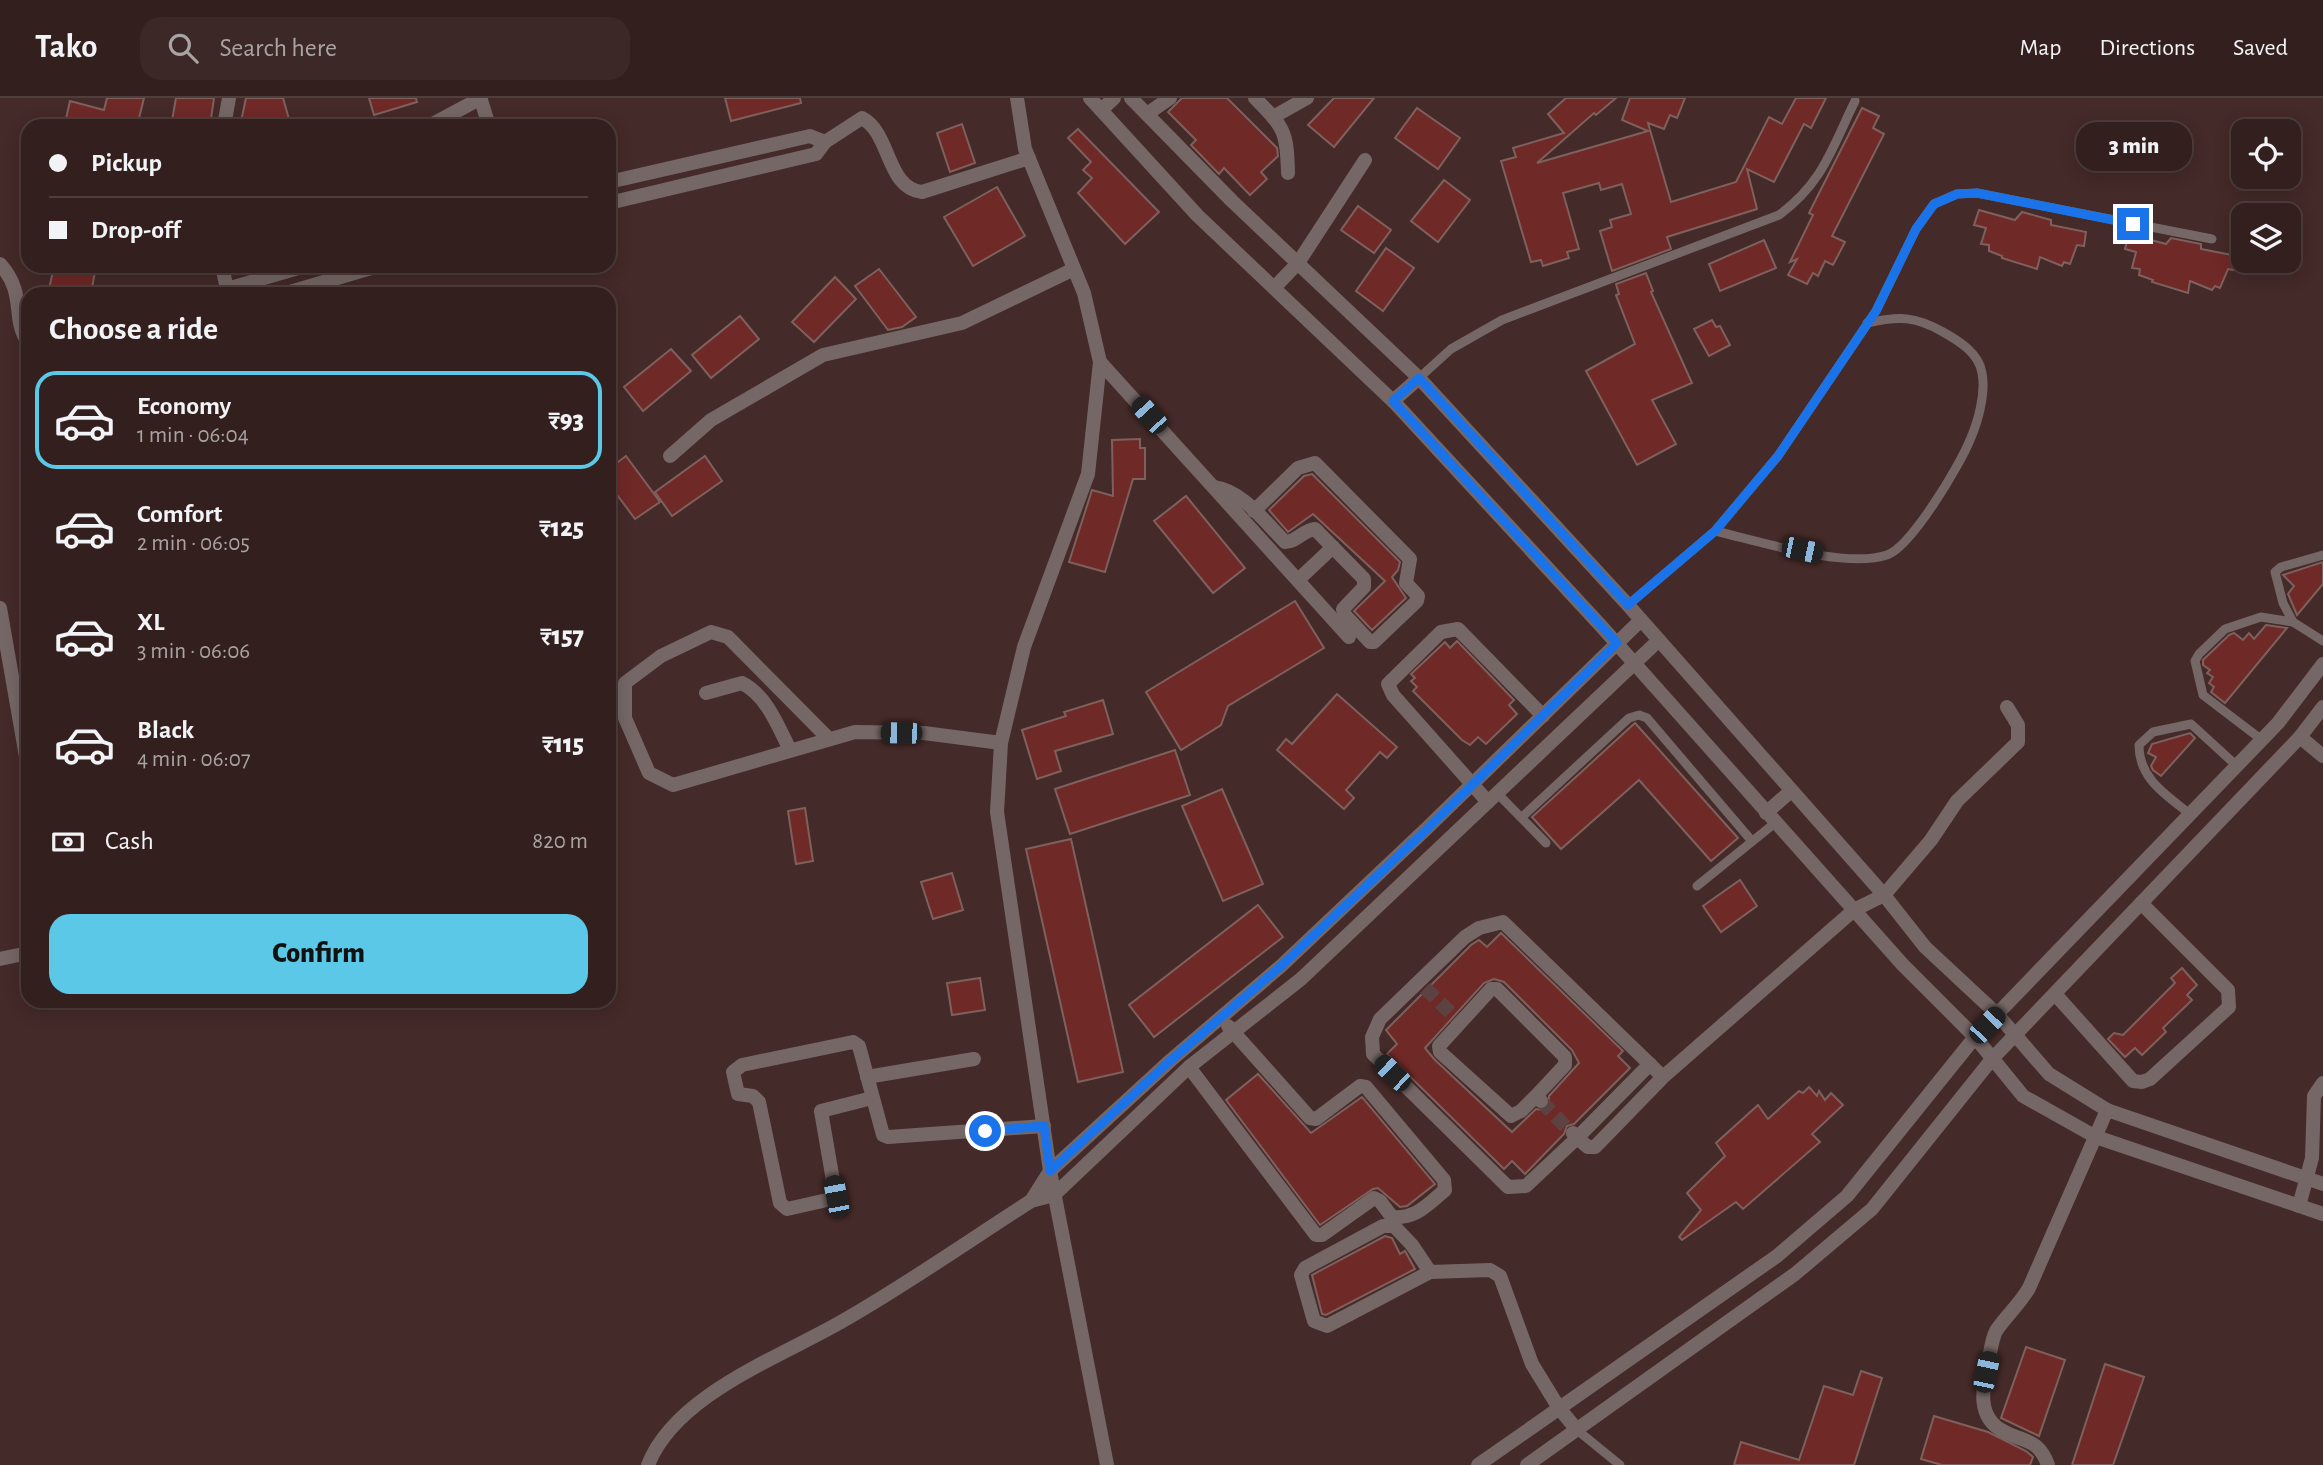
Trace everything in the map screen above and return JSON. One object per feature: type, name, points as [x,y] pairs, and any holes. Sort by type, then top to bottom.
[{"type":"street","points":[[225,119],[229,98]]},
{"type":"street","points":[[1017,98],[1029,158],[1084,293],[1100,362],[1088,474],[1024,647],[1001,743],[997,812],[1054,1195],[1107,1465]]},
{"type":"street","points":[[1090,98],[1197,215],[1393,401],[1617,643],[1903,965],[1975,1037],[2023,1096],[2096,1137],[2323,1214]]},
{"type":"street","points":[[1101,110],[1114,98]]},
{"type":"street","points":[[1131,98],[1231,201],[1419,378],[1628,605],[1884,895],[1925,947],[1997,1014],[2049,1073],[2107,1110],[2323,1184]]},
{"type":"street","points":[[1147,114],[1170,98]]},
{"type":"street","points":[[1255,98],[1273,117],[1287,139],[1288,173]]},
{"type":"street","points":[[1273,117],[1307,98]]},
{"type":"street","points":[[442,119],[481,99],[487,119]]},
{"type":"street","points":[[616,201],[816,154],[825,142],[862,118],[872,124],[901,182],[911,191],[922,192],[1029,158]]},
{"type":"street","points":[[616,180],[810,136],[825,142]]},
{"type":"street","points":[[1274,288],[1298,263],[1365,160]]},
{"type":"street","points":[[0,264],[13,279],[21,324]]},
{"type":"street","points":[[670,456],[711,420],[823,355],[962,323],[1074,269]]},
{"type":"street","points":[[243,287],[284,273]]},
{"type":"street","points":[[306,287],[354,273]]},
{"type":"street","points":[[1100,362],[1349,637]]},
{"type":"street","points":[[1393,401],[1419,378]]},
{"type":"street","points":[[1213,487],[1227,489],[1254,511],[1284,542],[1291,542],[1308,529],[1315,529],[1364,579],[1364,587],[1343,609],[1344,614],[1370,642],[1374,642],[1418,601],[1418,596],[1406,583],[1410,559],[1315,463],[1298,468],[1254,511]]},
{"type":"street","points":[[1298,580],[1333,547]]},
{"type":"street","points":[[0,608],[21,728]]},
{"type":"street","points":[[1031,1201],[1050,1171],[1281,966],[1641,621]]},
{"type":"street","points":[[1493,798],[1472,785],[1388,690],[1392,679],[1441,632],[1458,629],[1542,716]]},
{"type":"street","points":[[830,739],[728,636],[711,632],[661,656],[625,682],[625,718],[649,773],[673,785],[855,732],[924,733],[1001,743]]},
{"type":"street","points":[[648,1465],[673,1425],[718,1388],[847,1319],[1031,1201],[1054,1195],[1189,1067],[1301,979],[1659,640]]},
{"type":"street","points":[[1478,1465],[1777,1256],[1847,1196],[1975,1037],[2278,723],[2323,664]]},
{"type":"street","points":[[706,693],[742,683],[751,688],[762,699],[790,750]]},
{"type":"street","points":[[1574,1135],[1588,1147],[1595,1147],[1663,1077],[1854,910],[1884,895],[1931,840],[1957,801],[2018,742],[2018,724],[2007,707]]},
{"type":"street","points":[[1527,1465],[1796,1274],[1872,1209],[1992,1059],[2300,737],[2323,707]]},
{"type":"street","points":[[2300,737],[2323,756]]},
{"type":"street","points":[[1770,818],[1791,791]]},
{"type":"street","points":[[2055,994],[2133,1081],[2141,1082],[2150,1079],[2229,1007],[2228,990],[2141,903]]},
{"type":"street","points":[[1650,1065],[1574,1135],[1526,1186],[1508,1187],[1373,1054],[1372,1037],[1380,1019],[1422,985],[1465,937],[1479,928],[1503,922],[1663,1077]]},
{"type":"street","points":[[0,959],[21,954]]},
{"type":"street","points":[[1491,989],[1497,989],[1565,1057],[1565,1065],[1538,1098],[1511,1116],[1440,1052],[1439,1046],[1459,1021],[1491,989]]},
{"type":"street","points":[[1189,1067],[1316,1235],[1322,1235],[1374,1198],[1380,1201],[1392,1217],[1405,1218],[1415,1216],[1445,1190],[1444,1180],[1366,1087],[1360,1086],[1316,1119],[1310,1118],[1221,1017]]},
{"type":"street","points":[[872,1098],[820,1113],[835,1198],[792,1209],[783,1208],[759,1102],[752,1096],[738,1094],[733,1072],[741,1065],[853,1042],[859,1046],[872,1098],[879,1130],[888,1137],[1044,1126]]},
{"type":"street","points":[[867,1077],[974,1059]]},
{"type":"street","points":[[2299,1206],[2312,1158],[2314,1096],[2323,1083]]},
{"type":"street","points":[[2048,1465],[2043,1451],[2032,1443],[2002,1431],[1990,1422],[1984,1409],[1982,1391],[1994,1334],[2018,1308],[2029,1288],[2107,1110]]},
{"type":"street","points":[[1430,1272],[1412,1245],[1394,1226],[1383,1226],[1305,1268],[1301,1275],[1314,1321],[1326,1326],[1430,1272],[1490,1270],[1500,1276],[1532,1364],[1559,1408],[1577,1430]]},
{"type":"lane","points":[[1419,378],[1451,349],[1502,320],[1779,215],[1800,200],[1816,181],[1855,101]]},
{"type":"lane","points":[[1628,605],[1715,531],[1778,456],[1867,323],[1916,229],[1934,204],[1957,194],[1977,193],[2212,239]]},
{"type":"lane","points":[[1715,531],[1824,555],[1868,559],[1889,554],[1906,541],[1937,498],[1970,441],[1981,403],[1983,373],[1969,349],[1956,339],[1916,319],[1890,318],[1867,323]]},
{"type":"lane","points":[[2293,622],[2283,603],[2275,572],[2281,567],[2323,555]]},
{"type":"lane","points":[[2262,740],[2203,695],[2196,661],[2213,638],[2225,629],[2262,617],[2293,622],[2323,641]]},
{"type":"lane","points":[[1521,817],[1629,718],[1639,715],[1647,718],[1751,840]]},
{"type":"lane","points":[[2190,814],[2152,784],[2139,755],[2140,745],[2146,738],[2153,732],[2191,723],[2237,766]]},
{"type":"lane","points":[[1493,798],[1521,817],[1546,843]]},
{"type":"lane","points":[[1697,886],[1751,840],[1770,818]]},
{"type":"lane","points":[[1577,1430],[1620,1465]]},
{"type":"building","points":[[107,98],[144,98],[139,119],[66,119],[70,101],[104,110]]},
{"type":"building","points":[[176,98],[214,98],[211,119],[172,119]]},
{"type":"building","points":[[246,98],[283,98],[289,119],[242,119]]},
{"type":"building","points":[[369,98],[416,98],[417,102],[374,115]]},
{"type":"building","points":[[725,98],[800,98],[801,103],[731,121]]},
{"type":"building","points":[[1182,98],[1227,98],[1277,148],[1278,156],[1261,172],[1267,179],[1250,195],[1224,168],[1219,174],[1191,145],[1196,140],[1168,112]]},
{"type":"building","points":[[1334,98],[1374,98],[1334,147],[1308,125]]},
{"type":"building","points":[[1566,98],[1616,98],[1596,115],[1594,113],[1537,163],[1648,131],[1622,120],[1630,98],[1685,98],[1677,118],[1670,115],[1664,129],[1648,123],[1671,202],[1736,182],[1769,117],[1782,124],[1796,98],[1826,98],[1811,128],[1804,124],[1774,182],[1747,169],[1757,209],[1667,237],[1671,249],[1612,271],[1600,231],[1612,227],[1610,220],[1631,214],[1622,184],[1601,190],[1599,183],[1563,193],[1579,249],[1567,252],[1569,258],[1543,266],[1541,260],[1531,262],[1501,161],[1516,157],[1513,148],[1564,133],[1548,114]]},
{"type":"building","points":[[1417,108],[1460,138],[1438,169],[1395,138]]},
{"type":"building","points":[[1862,108],[1879,116],[1873,128],[1884,134],[1832,236],[1845,242],[1833,265],[1825,261],[1818,276],[1813,273],[1807,284],[1788,275],[1797,259],[1790,262],[1813,215],[1809,213]]},
{"type":"building","points":[[962,124],[975,163],[950,172],[937,133]]},
{"type":"building","points":[[1078,129],[1159,212],[1125,244],[1078,193],[1092,178],[1083,170],[1091,162],[1068,138]]},
{"type":"building","points":[[1444,180],[1470,200],[1438,242],[1411,221]]},
{"type":"building","points":[[997,187],[1025,236],[973,266],[944,217]]},
{"type":"building","points":[[1358,206],[1391,230],[1374,253],[1341,230]]},
{"type":"building","points":[[1979,210],[2015,220],[2022,212],[2051,220],[2051,225],[2086,232],[2084,246],[2077,245],[2070,264],[2064,262],[2062,266],[2040,257],[2037,269],[2002,258],[1989,251],[1989,245],[1981,244],[1986,228],[1974,225]]},
{"type":"building","points":[[2129,234],[2166,244],[2171,238],[2201,244],[2201,249],[2231,255],[2231,270],[2228,269],[2220,288],[2215,286],[2212,290],[2190,281],[2188,293],[2139,275],[2140,269],[2132,268],[2136,252],[2125,249]]},
{"type":"building","points":[[1764,240],[1776,268],[1720,291],[1709,264]]},
{"type":"building","points":[[1386,248],[1414,268],[1383,311],[1356,291]]},
{"type":"building","points":[[879,269],[916,317],[902,327],[888,330],[855,286]]},
{"type":"building","points":[[52,273],[95,273],[92,287],[50,287]]},
{"type":"building","points":[[1646,273],[1653,291],[1651,292],[1692,383],[1652,400],[1676,444],[1637,465],[1586,371],[1635,344],[1616,295],[1619,294],[1616,284]]},
{"type":"building","points":[[835,277],[856,299],[814,342],[792,322]]},
{"type":"building","points":[[740,316],[759,339],[711,378],[692,355]]},
{"type":"building","points":[[1712,320],[1716,327],[1720,326],[1730,345],[1709,356],[1694,329]]},
{"type":"building","points":[[671,349],[691,371],[643,411],[624,387]]},
{"type":"building","points":[[1140,439],[1140,448],[1145,448],[1145,479],[1133,479],[1105,572],[1069,562],[1092,490],[1113,496],[1112,440]]},
{"type":"building","points":[[626,456],[660,502],[635,519],[616,493],[616,464]]},
{"type":"building","points":[[705,456],[722,481],[672,516],[655,492]]},
{"type":"building","points":[[1312,474],[1400,562],[1392,577],[1406,598],[1372,630],[1354,611],[1385,581],[1313,514],[1288,532],[1269,510],[1304,476]]},
{"type":"building","points":[[1186,496],[1245,568],[1213,593],[1154,521]]},
{"type":"building","points":[[2323,562],[2323,584],[2297,615],[2288,594],[2294,586],[2283,575]]},
{"type":"building","points":[[1295,601],[1324,648],[1228,706],[1221,725],[1181,750],[1146,692]]},
{"type":"building","points":[[2266,625],[2287,628],[2225,703],[2211,692],[2214,687],[2209,683],[2213,677],[2207,673],[2210,670],[2203,665],[2203,660],[2229,635],[2234,633],[2243,640],[2249,633],[2254,639]]},
{"type":"building","points":[[1457,641],[1514,700],[1509,705],[1517,714],[1486,744],[1478,737],[1470,745],[1462,740],[1413,691],[1417,687],[1411,681],[1415,678],[1411,674],[1445,642],[1450,648]]},
{"type":"building","points":[[1337,694],[1397,747],[1387,758],[1380,752],[1346,790],[1354,798],[1344,809],[1277,750],[1286,739],[1292,744]]},
{"type":"building","points":[[1103,700],[1113,734],[1055,751],[1061,771],[1037,779],[1022,730],[1066,716],[1064,712]]},
{"type":"building","points":[[1635,723],[1738,838],[1711,861],[1639,780],[1561,849],[1532,817]]},
{"type":"building","points":[[2190,733],[2195,738],[2161,776],[2153,770],[2151,766],[2156,757],[2148,753],[2152,744]]},
{"type":"building","points":[[1175,750],[1190,795],[1070,834],[1055,789]]},
{"type":"building","points":[[1222,789],[1263,884],[1223,901],[1182,806]]},
{"type":"building","points":[[805,808],[813,861],[796,864],[788,811]]},
{"type":"building","points":[[1071,839],[1123,1072],[1078,1082],[1026,849]]},
{"type":"building","points":[[952,873],[963,910],[933,919],[921,882]]},
{"type":"building","points":[[1740,880],[1757,906],[1721,932],[1703,906]]},
{"type":"building","points":[[1258,905],[1283,937],[1154,1037],[1129,1005]]},
{"type":"building","points":[[1501,933],[1623,1051],[1618,1056],[1630,1068],[1574,1124],[1567,1126],[1564,1134],[1525,1174],[1512,1161],[1504,1169],[1387,1054],[1397,1044],[1386,1030],[1471,945],[1479,940],[1487,947]],"holes":[[[1494,979],[1504,982],[1572,1050],[1579,1063],[1549,1096],[1548,1107],[1543,1110],[1536,1109],[1512,1132],[1425,1048],[1484,983]]]},
{"type":"building","points":[[2182,968],[2197,985],[2187,995],[2192,1000],[2163,1028],[2166,1032],[2142,1055],[2135,1048],[2125,1057],[2108,1039],[2114,1033],[2123,1035],[2175,983],[2171,978]]},
{"type":"building","points":[[980,978],[985,1010],[952,1015],[947,983]]},
{"type":"building","points":[[1258,1074],[1311,1133],[1362,1097],[1435,1184],[1407,1206],[1400,1207],[1378,1188],[1373,1189],[1320,1225],[1226,1100]]},
{"type":"building","points":[[1809,1087],[1817,1096],[1819,1091],[1825,1100],[1831,1093],[1843,1105],[1812,1134],[1820,1142],[1743,1209],[1736,1202],[1682,1240],[1679,1237],[1701,1210],[1687,1193],[1725,1156],[1716,1143],[1758,1105],[1768,1119],[1799,1091],[1803,1093]]},
{"type":"building","points":[[1385,1236],[1392,1238],[1400,1254],[1405,1251],[1415,1269],[1326,1315],[1322,1314],[1312,1275]]},
{"type":"building","points":[[2026,1347],[2065,1360],[2039,1436],[2001,1418]]},
{"type":"building","points":[[2105,1364],[2144,1377],[2113,1465],[2072,1465]]},
{"type":"building","points":[[1861,1371],[1882,1378],[1854,1465],[1734,1465],[1741,1442],[1799,1460],[1824,1386],[1853,1395]]},
{"type":"building","points":[[1934,1416],[1988,1432],[2026,1451],[2033,1457],[2030,1465],[1942,1465],[1921,1459]]},
{"type":"tunnel","points":[[1425,988],[1457,1019]]},
{"type":"tunnel","points":[[1541,1101],[1571,1132]]},
{"type":"route","points":[[985,1131],[1044,1126],[1050,1171],[1171,1060],[1281,966],[1426,830],[1617,643],[1393,401],[1419,378],[1628,605],[1715,531],[1778,456],[1876,311],[1916,229],[1934,204],[1957,194],[1977,193],[2133,224]]}]
